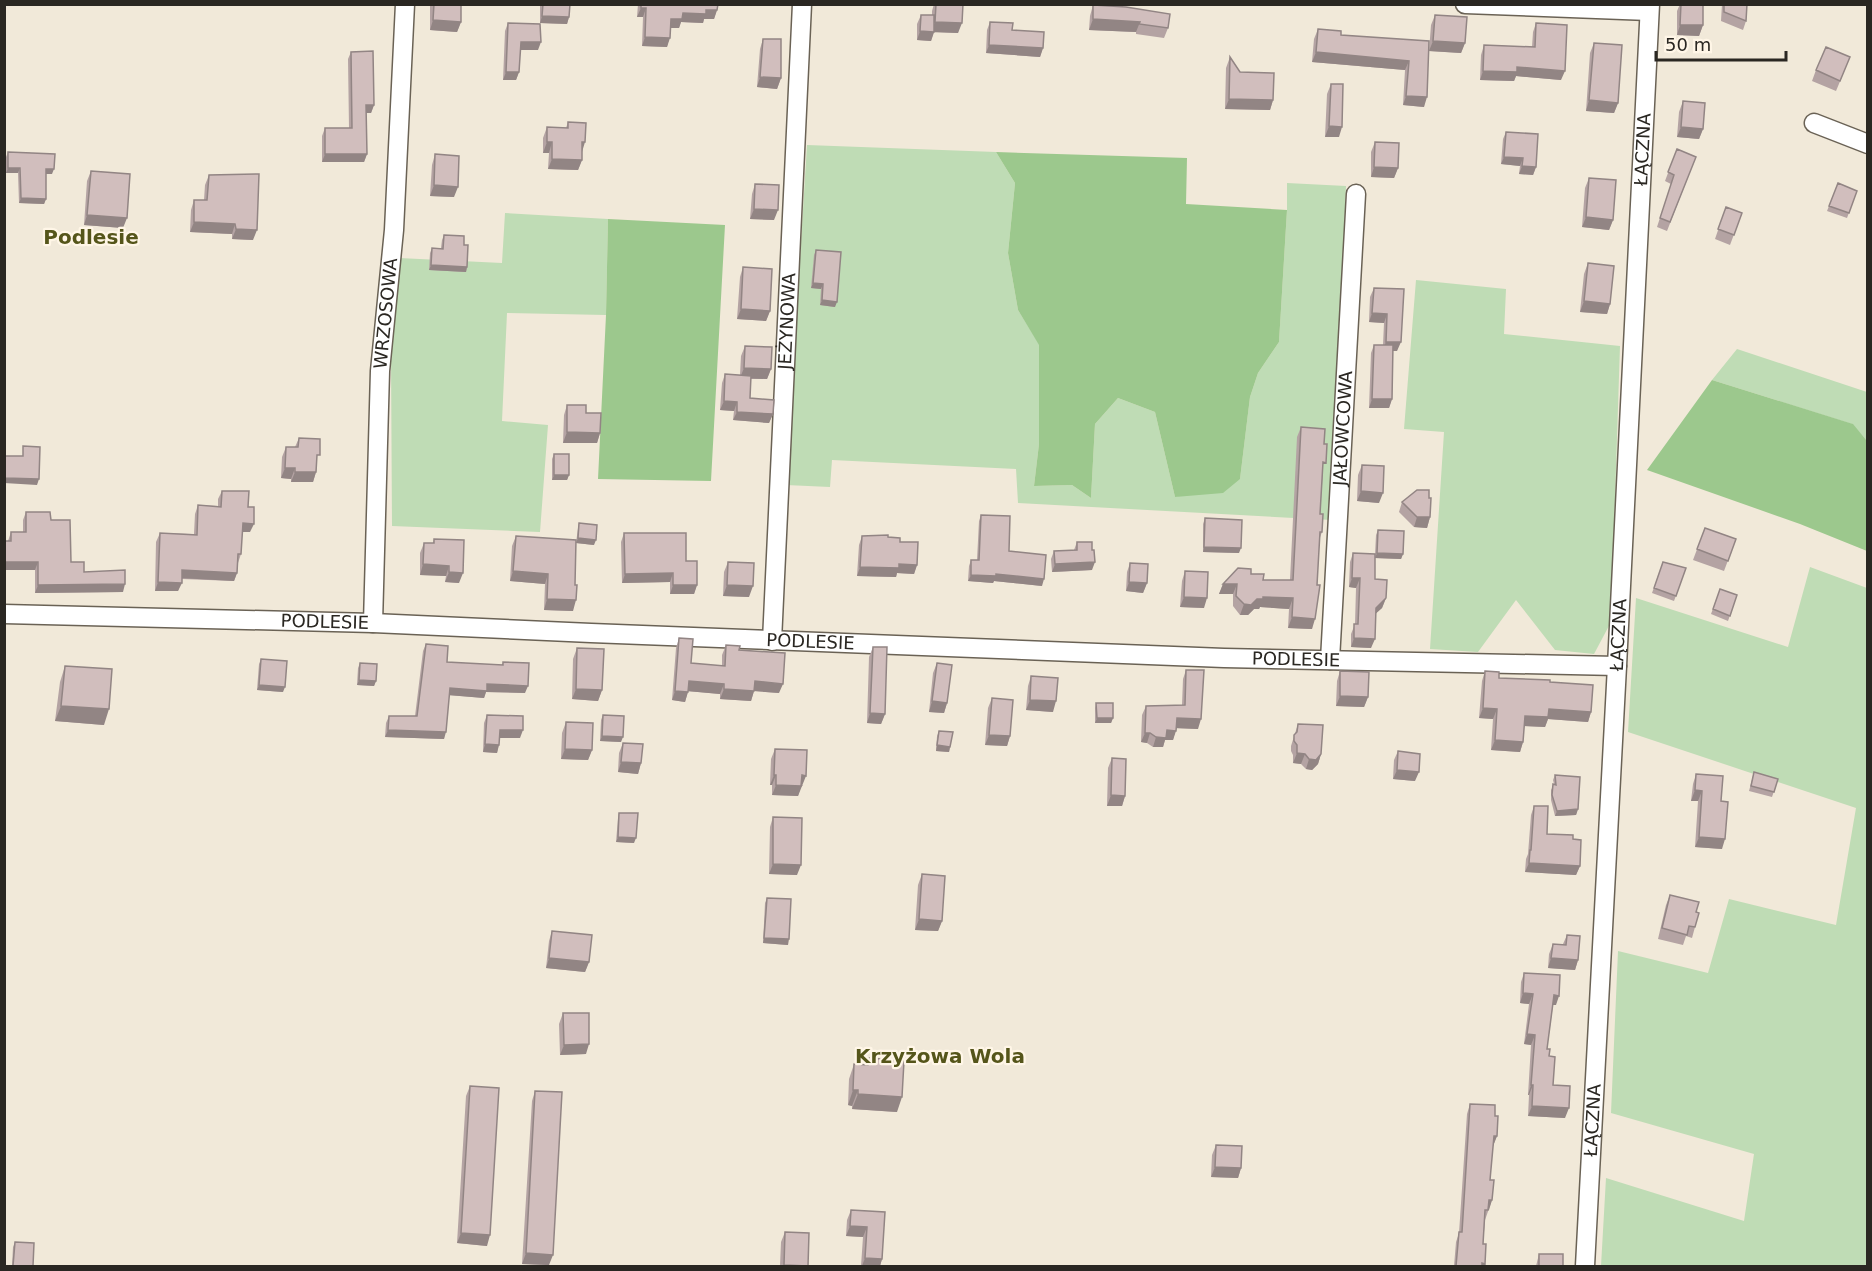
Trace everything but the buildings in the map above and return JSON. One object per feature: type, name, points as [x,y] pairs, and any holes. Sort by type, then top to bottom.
[{"type":"street","name":"WRZOSOWA","points":[[373,623],[381,371],[394,230],[405,4]]},
{"type":"street","name":"JEŻYNOWA","points":[[772,641],[802,4]]},
{"type":"street","points":[[1465,4],[1649,8]]},
{"type":"street","name":"ŁĄCZNA","points":[[1585,1266],[1649,8]]},
{"type":"street","points":[[1814,123],[1868,144]]},
{"type":"street","name":"JAŁOWCOWA","points":[[1330,660],[1356,194]]},
{"type":"street","name":"PODLESIE","points":[[4,614],[373,623],[772,641],[1330,660],[1617,666]]},
{"type":"green space","points":[[807,145],[996,152],[1015,183],[1008,253],[1018,310],[1039,344],[1039,444],[1034,486],[1072,485],[1091,498],[1095,424],[1118,398],[1155,412],[1175,497],[1240,479],[1250,397],[1258,373],[1279,342],[1287,183],[1346,186],[1332,520],[1018,503],[1016,469],[832,460],[830,487],[786,485]]},
{"type":"green space","points":[[996,152],[1187,158],[1186,204],[1287,210],[1279,342],[1258,373],[1250,397],[1240,479],[1223,493],[1175,497],[1155,412],[1118,398],[1095,424],[1091,498],[1072,485],[1034,486],[1039,444],[1039,345],[1018,310],[1008,253],[1015,183]]},
{"type":"green space","points":[[505,213],[608,219],[606,315],[507,313],[502,421],[548,425],[540,532],[392,526],[391,357],[399,258],[502,263]]},
{"type":"green space","points":[[608,219],[725,225],[711,481],[598,479]]},
{"type":"green space","points":[[1416,280],[1506,289],[1504,334],[1620,346],[1611,622],[1594,654],[1555,650],[1516,600],[1478,652],[1430,649],[1444,432],[1404,429]]},
{"type":"green space","points":[[1737,349],[1867,392],[1867,441],[1852,424],[1712,380]]},
{"type":"green space","points":[[1712,380],[1853,424],[1867,441],[1867,551],[1800,524],[1647,470]]},
{"type":"green space","points":[[1810,567],[1867,588],[1867,1266],[1601,1266],[1606,1178],[1744,1221],[1754,1154],[1611,1113],[1618,951],[1708,973],[1729,899],[1836,925],[1856,808],[1628,732],[1636,598],[1788,647]]},
{"type":"district","name":"Podlesie","points":[[91,237]]},
{"type":"district","name":"Krzyżowa Wola","points":[[940,1056]]}]
